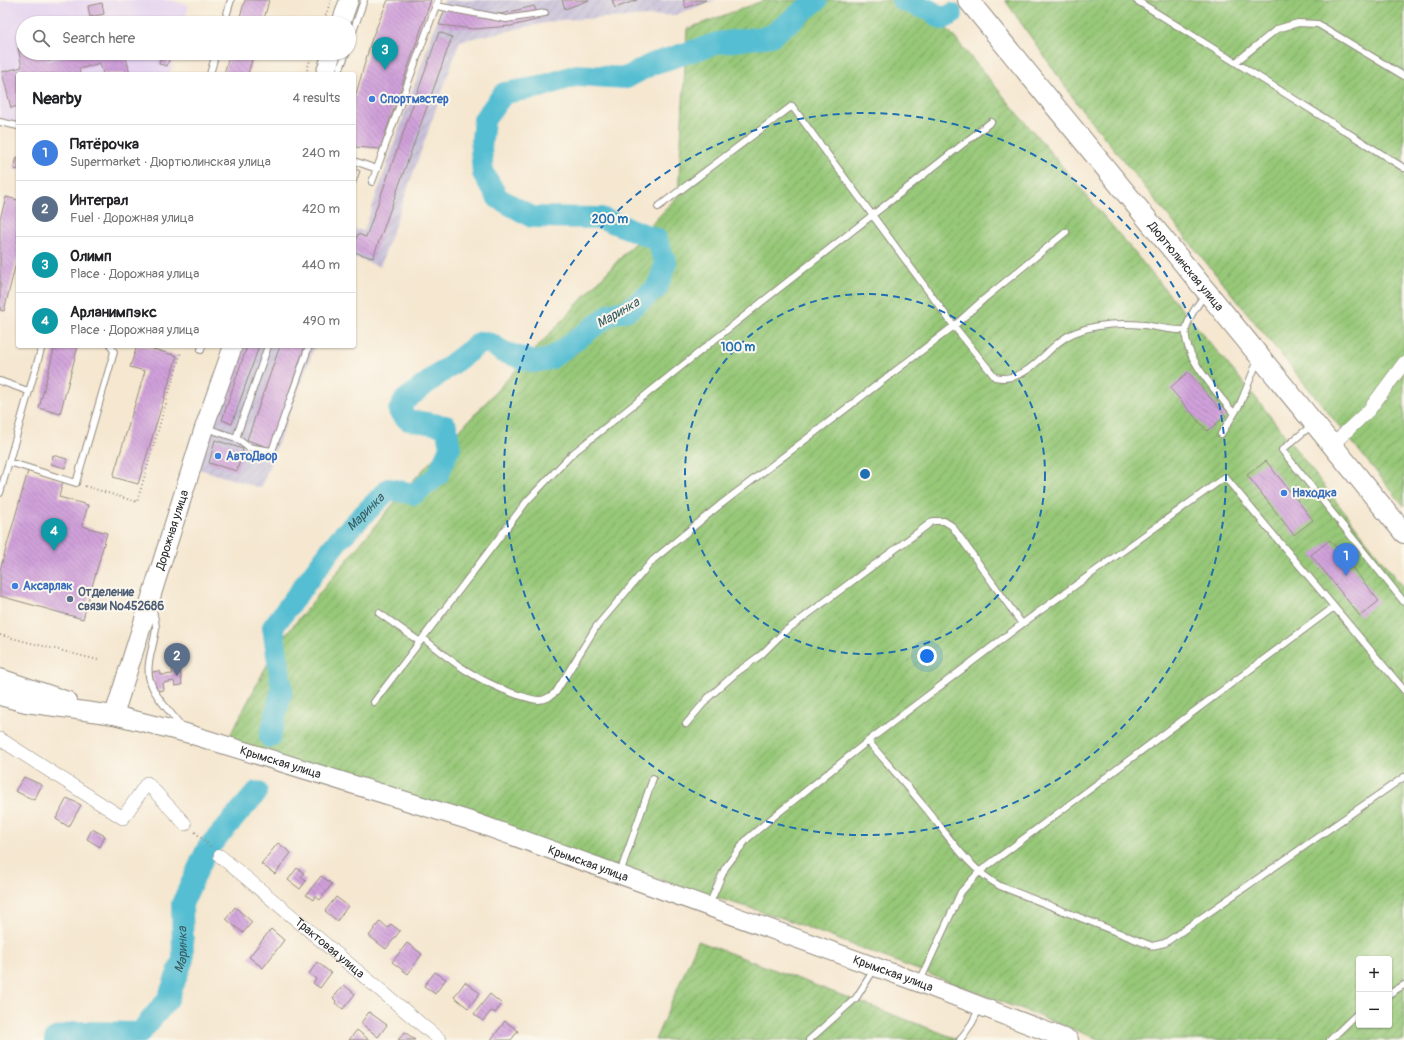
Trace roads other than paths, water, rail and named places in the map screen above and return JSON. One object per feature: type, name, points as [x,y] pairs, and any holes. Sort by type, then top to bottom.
[{"type":"main road","points":[[344,16],[349,0]]},
{"type":"main road","name":"Дюртюлинская улица","points":[[968,0],[1404,533]]},
{"type":"main road","points":[[326,72],[330,60]]},
{"type":"main road","name":"Дорожная улица","points":[[106,714],[151,600],[204,428],[232,348]]},
{"type":"main road","points":[[0,678],[106,714]]},
{"type":"main road","points":[[0,696],[26,703],[106,714]]},
{"type":"main road","name":"Крымская улица","points":[[106,714],[186,733],[471,821],[920,983],[1069,1040]]},
{"type":"street","points":[[1332,445],[1369,410],[1404,363]]},
{"type":"street","points":[[0,739],[123,818],[147,783],[185,824]]},
{"type":"street","name":"Трактовая улица","points":[[220,856],[440,1040]]},
{"type":"lane","points":[[226,16],[230,0]]},
{"type":"lane","points":[[356,23],[364,0]]},
{"type":"lane","points":[[1136,0],[1404,168]]},
{"type":"lane","points":[[372,182],[438,3],[506,19],[545,13]]},
{"type":"lane","points":[[1236,62],[1276,29],[1298,22],[1318,24],[1404,76]]},
{"type":"lane","points":[[211,72],[214,60]]},
{"type":"lane","points":[[339,72],[343,60]]},
{"type":"lane","points":[[658,207],[792,106],[954,326],[995,377],[1004,379],[1028,370],[1060,339],[1076,332],[1093,328],[1128,325],[1174,331],[1186,330]]},
{"type":"lane","points":[[0,122],[16,126]]},
{"type":"lane","points":[[374,702],[439,614],[485,557],[526,501],[572,454],[991,122]]},
{"type":"lane","points":[[356,162],[377,169]]},
{"type":"lane","points":[[379,613],[453,663],[484,681],[530,699],[540,700],[548,698],[556,692],[596,627],[653,560],[726,500],[954,326],[984,299],[1066,232]]},
{"type":"lane","points":[[1207,292],[1198,304],[1186,330],[1187,343],[1198,366],[1234,414]]},
{"type":"lane","points":[[0,493],[41,348]]},
{"type":"lane","points":[[9,462],[76,483],[114,352],[112,348]]},
{"type":"lane","points":[[236,438],[267,348]]},
{"type":"lane","points":[[204,428],[236,438],[248,447],[272,451],[308,348]]},
{"type":"lane","points":[[1221,434],[1240,404],[1259,356]]},
{"type":"lane","points":[[0,381],[28,391]]},
{"type":"lane","points":[[1314,423],[1282,450],[1404,602]]},
{"type":"lane","points":[[708,906],[725,868],[747,839],[868,741],[1022,624],[1225,477],[1404,690]]},
{"type":"lane","points":[[686,724],[709,697],[736,673],[762,654],[784,632],[933,521],[944,521],[952,526],[1022,624]]},
{"type":"lane","points":[[151,600],[156,627],[148,671],[151,686],[186,733]]},
{"type":"lane","points":[[920,983],[962,892],[979,872],[1334,607]]},
{"type":"lane","points":[[868,741],[922,804],[971,866],[979,872],[1000,886],[1148,945],[1161,945],[1404,777]]},
{"type":"lane","points":[[620,875],[653,778]]},
{"type":"lane","points":[[809,1040],[856,998],[876,967]]},
{"type":"lane","points":[[1392,992],[1404,985]]},
{"type":"lane","points":[[960,1040],[972,1024],[981,1006]]},
{"type":"lane","points":[[1330,1040],[1356,1015]]},
{"type":"waterway","name":"Маринка","points":[[270,737],[282,689],[273,627],[339,539],[389,489],[414,494],[438,475],[450,447],[446,426],[408,420],[399,411],[405,400],[481,342],[491,344],[503,352],[534,362],[550,359],[611,314],[628,310],[657,288],[666,263],[656,239],[601,218],[532,217],[498,198],[483,173],[481,148],[484,120],[504,93],[540,87],[577,75],[626,78],[652,64],[718,43],[771,36],[817,0]]},
{"type":"waterway","name":"Маринка","points":[[902,0],[929,10],[943,19],[952,14]]},
{"type":"waterway","name":"Маринка","points":[[55,1040],[56,1038],[77,1032],[140,1033],[168,999],[183,959],[182,904],[207,849],[257,792]]},
{"type":"place","name":"Олимп","points":[[385,70]]},
{"type":"place","name":"Спортмастер","points":[[372,99]]},
{"type":"place","name":"АвтоДвор","points":[[218,456]]},
{"type":"place","name":"Находка","points":[[1284,493]]},
{"type":"place","name":"Арланимпэкс","points":[[54,551]]},
{"type":"place","name":"Пятёрочка","points":[[1346,576]]},
{"type":"place","name":"Аксарлак","points":[[15,586]]},
{"type":"place","name":"Отделение связи №452686","points":[[70,599]]},
{"type":"place","name":"Интеграл","points":[[177,676]]}]
